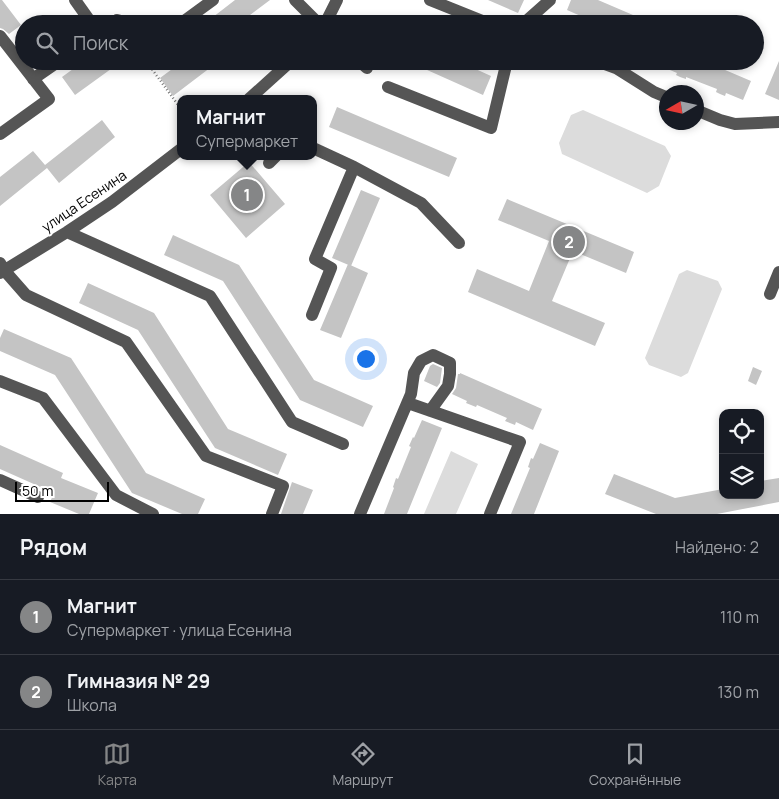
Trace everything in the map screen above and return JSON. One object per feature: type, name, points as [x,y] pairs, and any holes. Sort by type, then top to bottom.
[{"type":"street","points":[[75,0],[86,15]]},
{"type":"street","points":[[188,15],[198,4],[213,0]]},
{"type":"street","points":[[295,0],[310,15]]},
{"type":"street","points":[[330,15],[338,0]]},
{"type":"street","points":[[430,0],[468,15]]},
{"type":"street","points":[[533,15],[550,0]]},
{"type":"street","points":[[0,36],[15,56]]},
{"type":"street","points":[[0,134],[49,99],[26,70]]},
{"type":"street","points":[[33,80],[47,70]]},
{"type":"street","points":[[253,95],[281,70]]},
{"type":"street","points":[[388,87],[491,128],[505,70]]},
{"type":"street","points":[[619,70],[659,94]]},
{"type":"street","points":[[704,113],[735,124],[779,122]]},
{"type":"street","points":[[317,150],[354,167],[421,203],[459,242]]},
{"type":"street","name":"улица Есенина","points":[[1,269],[68,232],[112,202],[177,152]]},
{"type":"street","points":[[312,315],[331,268],[315,259],[354,167]]},
{"type":"street","points":[[68,232],[210,296],[292,422],[343,444]]},
{"type":"street","points":[[1,269],[26,295],[126,342],[206,456],[283,486],[272,514]]},
{"type":"street","points":[[770,294],[779,272]]},
{"type":"street","points":[[360,514],[412,394],[414,373],[421,361],[433,355],[450,364],[450,374],[448,386],[430,411]]},
{"type":"street","points":[[0,381],[43,398],[116,495],[152,514]]},
{"type":"street","points":[[408,403],[520,442],[490,514]]},
{"type":"street","points":[[0,480],[38,497]]},
{"type":"path","points":[[153,70],[177,104]]},
{"type":"shaded area","points":[[583,110],[665,146],[671,156],[659,186],[647,193],[562,154],[559,143],[571,115]]},
{"type":"shaded area","points":[[687,270],[718,281],[722,289],[688,373],[681,377],[649,365],[645,358],[679,274]]},
{"type":"shaded area","points":[[451,451],[478,464],[456,514],[424,514]]},
{"type":"building","points":[[0,0],[2,0],[15,17],[15,30],[9,34],[0,28]]},
{"type":"building","points":[[235,0],[270,0],[250,15],[216,15]]},
{"type":"building","points":[[488,0],[524,0],[518,13]]},
{"type":"building","points":[[571,0],[598,0],[633,15],[578,15],[567,10]]},
{"type":"building","points":[[779,61],[779,100],[765,94]]},
{"type":"building","points":[[72,70],[110,70],[75,95],[62,77]]},
{"type":"building","points":[[171,70],[207,70],[173,96],[160,78]]},
{"type":"building","points":[[427,70],[478,70],[491,76],[483,95]]},
{"type":"building","points":[[670,70],[725,70],[751,81],[743,100],[726,93],[725,96],[720,94],[716,92],[717,89],[686,77],[686,79],[680,77],[676,75],[677,73]]},
{"type":"building","points":[[337,107],[457,158],[449,177],[329,127]]},
{"type":"building","points":[[102,120],[115,137],[59,183],[47,168],[0,206],[0,177],[33,151],[45,165]]},
{"type":"building","points":[[249,162],[285,204],[246,238],[210,195]]},
{"type":"building","points":[[361,190],[380,198],[351,266],[332,258]]},
{"type":"building","points":[[507,199],[634,252],[626,273],[573,251],[552,301],[605,323],[595,346],[468,292],[477,269],[529,291],[549,241],[498,220]]},
{"type":"building","points":[[173,235],[239,265],[314,380],[373,406],[363,427],[300,400],[223,281],[164,255]]},
{"type":"building","points":[[348,264],[368,273],[341,338],[320,330]]},
{"type":"building","points":[[88,283],[154,313],[228,429],[287,454],[278,475],[215,448],[138,330],[79,303]]},
{"type":"building","points":[[4,329],[71,358],[146,473],[205,499],[198,514],[182,514],[132,493],[55,375],[0,351],[0,338]]},
{"type":"building","points":[[433,364],[442,368],[440,383],[437,387],[424,381],[430,366]]},
{"type":"building","points":[[753,367],[762,371],[756,385],[748,381]]},
{"type":"building","points":[[460,373],[542,409],[533,430],[516,422],[515,425],[505,421],[507,418],[477,405],[476,407],[466,403],[467,401],[452,394],[456,388],[458,374]]},
{"type":"building","points":[[422,420],[442,428],[407,514],[384,514],[396,478],[398,479],[411,447],[409,446]]},
{"type":"building","points":[[540,443],[559,451],[534,514],[511,514],[530,468],[528,467],[531,458],[533,459]]},
{"type":"building","points":[[0,445],[63,473],[61,478],[98,493],[89,514],[79,514],[50,502],[54,493],[0,469]]},
{"type":"building","points":[[614,474],[675,498],[719,490],[719,499],[764,499],[764,480],[779,478],[779,502],[717,514],[656,514],[605,494]]},
{"type":"building","points":[[292,482],[313,490],[303,514],[281,514]]},
{"type":"place","name":"Магнит","points":[[247,195]]},
{"type":"place","name":"Гимназия № 29","points":[[569,242]]}]
